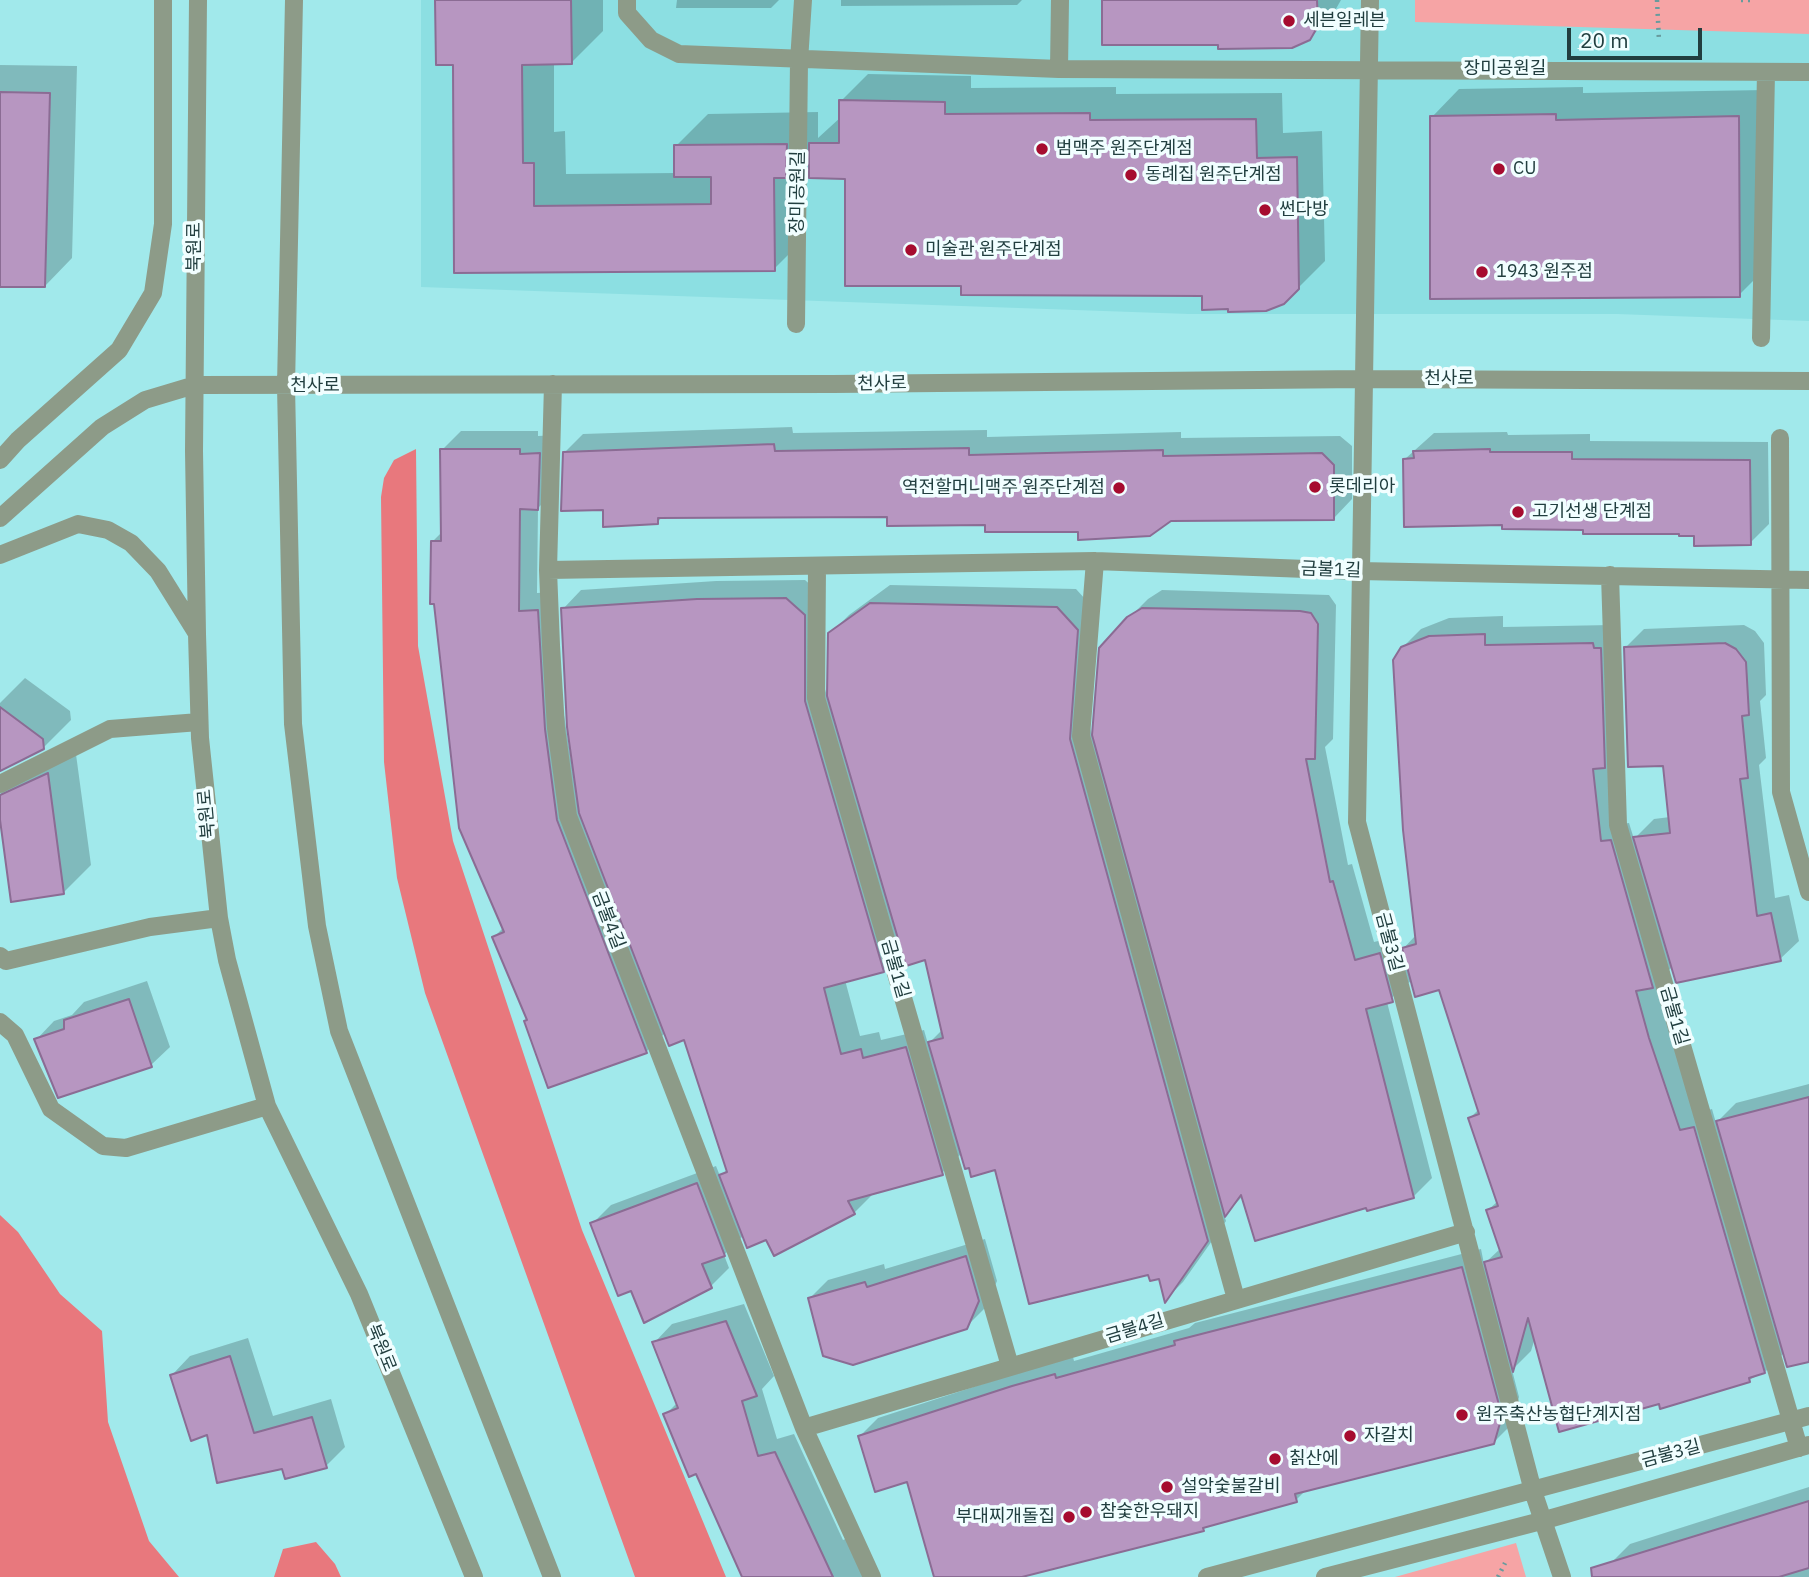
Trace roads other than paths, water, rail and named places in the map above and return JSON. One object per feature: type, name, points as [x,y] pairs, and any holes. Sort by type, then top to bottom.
[{"type":"street","points":[[0,460],[18,440],[119,350],[153,293],[163,224],[163,0]]},
{"type":"street","name":"북원로","points":[[198,0],[195,385],[197,634],[200,722],[219,918],[227,960],[267,1106],[359,1294],[474,1577]]},
{"type":"street","points":[[294,0],[286,386],[293,724],[317,926],[339,1031],[552,1577]]},
{"type":"street","name":"장미공원길","points":[[627,0],[627,13],[651,40],[680,54],[799,61],[1059,69],[1809,72]]},
{"type":"street","name":"장미공원길","points":[[796,324],[799,61],[803,0]]},
{"type":"street","points":[[1059,0],[1059,69]]},
{"type":"street","points":[[1364,379],[1370,0]]},
{"type":"street","points":[[1761,338],[1766,72]]},
{"type":"street","name":"천사로","points":[[0,518],[102,427],[145,400],[195,385],[1364,379],[1809,381]]},
{"type":"street","name":"금불3길","points":[[1364,379],[1357,822],[1533,1491],[1545,1520],[1562,1577]]},
{"type":"street","name":"금불4길","points":[[553,384],[548,570],[556,728],[568,816],[804,1428],[872,1577]]},
{"type":"street","points":[[1780,438],[1782,792],[1809,892]]},
{"type":"street","points":[[0,555],[78,524],[108,530],[131,543],[158,571],[197,634]]},
{"type":"street","points":[[1095,561],[1081,736],[1236,1299]]},
{"type":"street","name":"금불1길","points":[[548,570],[1095,561],[1359,571],[1809,580]]},
{"type":"street","name":"금불1길","points":[[817,567],[816,698],[1010,1366]]},
{"type":"street","name":"금불1길","points":[[1610,575],[1618,825],[1800,1419],[1804,1447]]},
{"type":"street","points":[[0,784],[110,729],[200,722]]},
{"type":"street","points":[[0,956],[6,961],[150,927],[219,918]]},
{"type":"street","points":[[0,1023],[15,1035],[51,1109],[103,1146],[126,1148],[267,1106]]},
{"type":"street","name":"금불4길","points":[[804,1428],[1466,1232]]},
{"type":"street","name":"금불3길","points":[[1533,1491],[1800,1419]]},
{"type":"street","name":"금불3길","points":[[1545,1520],[1804,1447]]},
{"type":"street","points":[[1207,1577],[1533,1491]]},
{"type":"street","points":[[1325,1577],[1545,1520]]},
{"type":"place","name":"세븐일레븐","points":[[1289,21]]},
{"type":"place","name":"범맥주 원주단계점","points":[[1042,149]]},
{"type":"place","name":"CU","points":[[1499,169]]},
{"type":"place","name":"동례집 원주단계점","points":[[1131,175]]},
{"type":"place","name":"썬다방","points":[[1265,210]]},
{"type":"place","name":"미술관 원주단계점","points":[[911,250]]},
{"type":"place","name":"1943 원주점","points":[[1482,272]]},
{"type":"place","name":"롯데리아","points":[[1315,487]]},
{"type":"place","name":"역전할머니맥주 원주단계점","points":[[1119,488]]},
{"type":"place","name":"고기선생 단계점","points":[[1518,512]]},
{"type":"place","name":"원주축산농협단계지점","points":[[1462,1415]]},
{"type":"place","name":"자갈치","points":[[1350,1436]]},
{"type":"place","name":"칡산에","points":[[1275,1459]]},
{"type":"place","name":"설악숯불갈비","points":[[1167,1487]]},
{"type":"place","name":"참숯한우돼지","points":[[1086,1512]]},
{"type":"place","name":"부대찌개돌집","points":[[1069,1517]]}]
